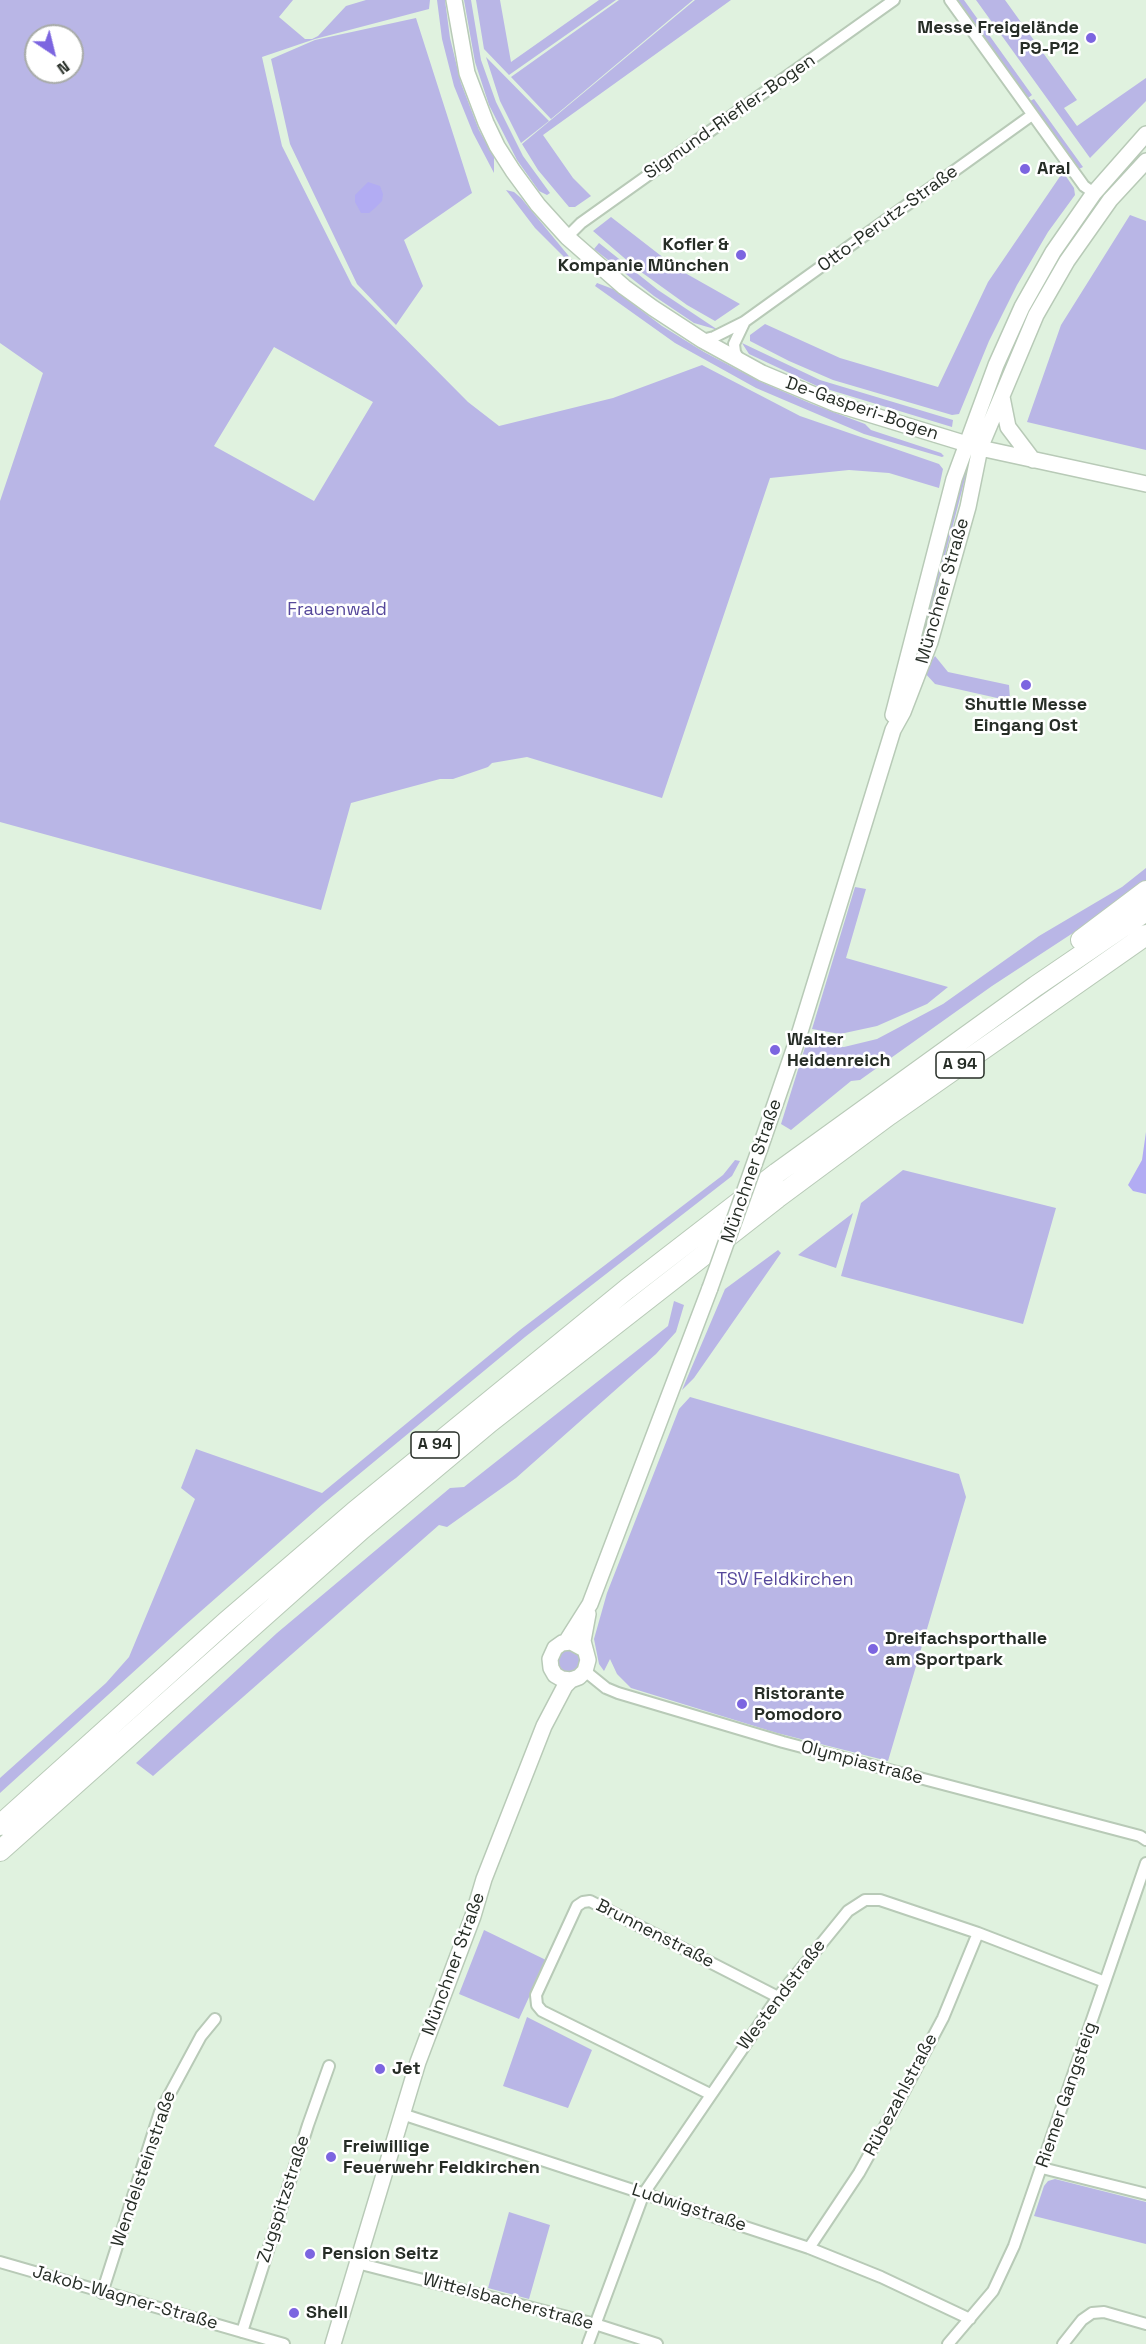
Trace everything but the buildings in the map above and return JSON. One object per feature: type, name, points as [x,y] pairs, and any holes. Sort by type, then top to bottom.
[{"type":"highway","points":[[1036,986],[1060,957],[1146,891]]},
{"type":"highway","name":"A 94","points":[[0,1825],[226,1622],[474,1412],[636,1282],[777,1173],[1036,986],[1146,911]]},
{"type":"highway","name":"A 94","points":[[0,1851],[362,1529],[499,1415],[777,1198],[889,1115],[1146,935]]},
{"type":"street","name":"De-Gasperi-Bogen","points":[[454,0],[467,73],[497,146],[538,206],[567,237],[624,287],[702,340],[762,373],[836,404],[973,446],[1146,484]]},
{"type":"street","name":"Sigmund-Riefler-Bogen","points":[[567,237],[580,223],[894,0]]},
{"type":"street","points":[[950,0],[1084,186],[1094,193]]},
{"type":"street","name":"Otto-Perutz-Straße","points":[[702,340],[714,337],[744,322],[1032,114]]},
{"type":"street","points":[[973,446],[996,365],[1022,308],[1053,252],[1094,193],[1146,134]]},
{"type":"street","points":[[973,446],[1001,394],[1036,315],[1067,261],[1110,200],[1146,161]]},
{"type":"street","points":[[739,360],[734,344],[744,322]]},
{"type":"street","points":[[1001,394],[1008,427],[1033,459]]},
{"type":"street","name":"Münchner Straße","points":[[333,2344],[418,2062],[473,1916],[487,1869],[544,1726],[565,1686],[585,1671],[588,1660],[583,1641],[590,1604],[710,1288],[760,1148],[823,959],[893,730],[903,712],[930,642],[968,507],[973,446]]},
{"type":"street","name":"Münchner Straße","points":[[544,1726],[555,1675],[551,1668],[551,1655],[555,1648],[566,1642],[590,1604]]},
{"type":"street","points":[[566,1642],[576,1643],[584,1649]]},
{"type":"street","name":"Olympiastraße","points":[[585,1671],[606,1688],[618,1693],[791,1744],[1140,1836],[1146,1840]]},
{"type":"street","points":[[555,1675],[571,1680]]},
{"type":"street","name":"Riemer Gangsteig","points":[[948,2344],[993,2291],[1000,2277],[1042,2168],[1146,1863]]},
{"type":"street","name":"Westendstraße","points":[[588,2344],[644,2193],[778,1997],[848,1911],[865,1900],[880,1900],[978,1933],[1105,1982]]},
{"type":"street","name":"Brunnenstraße","points":[[710,2094],[542,2011],[537,2005],[536,1995],[577,1906],[590,1901],[778,1997]]},
{"type":"street","name":"Rübezahlstraße","points":[[808,2248],[859,2173],[895,2108],[943,2018],[978,1933]]},
{"type":"street","name":"Wendelsteinstraße","points":[[102,2293],[160,2112],[201,2036],[214,2019]]},
{"type":"street","name":"Zugspitzstraße","points":[[242,2332],[329,2066]]},
{"type":"street","name":"Ludwigstraße","points":[[402,2114],[808,2248],[881,2277],[970,2319]]},
{"type":"street","points":[[1042,2168],[1146,2194]]},
{"type":"street","name":"Jakob-Wagner-Straße","points":[[0,2262],[284,2344]]},
{"type":"street","name":"Wittelsbacherstraße","points":[[357,2264],[595,2324],[657,2344]]},
{"type":"street","points":[[1063,2344],[1082,2320],[1092,2313],[1104,2312],[1146,2324]]},
{"type":"green space","name":"Frauenwald","points":[[0,0],[293,0],[279,17],[305,39],[312,39],[318,36],[346,6],[366,0],[430,0],[429,9],[315,39],[262,57],[282,146],[352,285],[468,402],[499,426],[613,398],[702,365],[800,416],[939,464],[943,469],[939,488],[889,473],[849,470],[770,478],[662,798],[527,757],[492,763],[488,767],[453,779],[440,779],[351,803],[321,910],[0,822],[0,501],[43,373],[0,343]],"holes":[[[274,347],[373,402],[314,501],[214,446]]]},
{"type":"green space","points":[[437,0],[445,0],[450,38],[461,83],[479,130],[494,157],[494,173],[473,133],[454,86],[442,39]]},
{"type":"green space","points":[[464,0],[471,0],[481,60],[496,102],[523,156],[550,193],[547,195],[539,191],[517,160],[489,105],[475,62]]},
{"type":"green space","points":[[476,0],[500,0],[511,62],[599,0],[616,0],[509,75],[484,49]]},
{"type":"green space","points":[[619,0],[693,0],[551,119],[511,77]]},
{"type":"green space","points":[[695,0],[731,0],[543,135],[573,178],[591,196],[575,207],[569,207],[538,170],[522,144]]},
{"type":"green space","points":[[958,0],[964,0],[1032,95],[1028,98]]},
{"type":"green space","points":[[976,0],[1005,0],[1077,100],[1064,108],[1077,126],[1146,78],[1146,101],[1090,158]]},
{"type":"green space","points":[[416,18],[472,193],[404,240],[423,286],[396,325],[357,284],[290,144],[271,59],[315,40]]},
{"type":"green space","points":[[486,57],[549,121],[521,143],[500,101]]},
{"type":"green space","points":[[1034,99],[1083,167],[1079,169],[1030,101]]},
{"type":"green space","points":[[1063,172],[1074,188],[1075,195],[1048,232],[1017,285],[989,341],[959,414],[952,415],[833,380],[750,341],[750,335],[765,324],[840,358],[938,387],[988,282]]},
{"type":"green space","points":[[506,190],[514,192],[521,198],[572,260],[569,262],[535,228]]},
{"type":"green space","points":[[1130,215],[1146,221],[1146,450],[1027,422],[1061,325]]},
{"type":"green space","points":[[611,217],[678,269],[740,304],[715,321],[687,305],[637,269],[593,231]]},
{"type":"green space","points":[[599,243],[658,290],[718,330],[694,323],[654,296],[594,249]]},
{"type":"green space","points":[[597,283],[613,289],[662,326],[704,352],[759,381],[865,424],[871,430],[941,453],[944,456],[864,434],[756,388],[675,343],[595,286]]},
{"type":"green space","points":[[742,343],[820,380],[953,420],[952,427],[817,386],[749,354]]},
{"type":"green space","points":[[963,471],[967,471],[918,659],[914,663]]},
{"type":"green space","points":[[935,656],[948,672],[1009,685],[1010,699],[935,684],[924,672]]},
{"type":"green space","points":[[1146,868],[1146,880],[1105,912],[992,986],[860,1080],[851,1081],[791,1130],[781,1124],[806,1044],[844,1047],[877,1039],[943,1004],[1039,936],[1122,887]]},
{"type":"green space","points":[[855,887],[866,889],[846,958],[948,987],[927,1004],[877,1026],[840,1034],[812,1029]]},
{"type":"green space","points":[[735,1160],[740,1161],[732,1176],[525,1337],[323,1504],[0,1793],[0,1778],[106,1683],[129,1657],[195,1499],[181,1488],[196,1449],[322,1493],[520,1330],[723,1175]]},
{"type":"green space","points":[[903,1170],[1056,1208],[1023,1324],[841,1276],[861,1203]]},
{"type":"green space","points":[[853,1213],[836,1268],[798,1255]]},
{"type":"green space","points":[[778,1250],[781,1253],[694,1378],[682,1390],[725,1289]]},
{"type":"green space","points":[[674,1301],[684,1305],[676,1332],[656,1354],[516,1478],[447,1527],[439,1525],[153,1776],[136,1763],[277,1633],[450,1488],[464,1487],[668,1326]]},
{"type":"green space","name":"TSV Feldkirchen","points":[[690,1397],[959,1474],[966,1497],[888,1761],[777,1733],[631,1688],[617,1674],[610,1659],[604,1671],[599,1664],[594,1639],[607,1593],[679,1409]]},
{"type":"green space","points":[[569,1648],[574,1649],[580,1655],[580,1665],[574,1671],[569,1672],[564,1671],[558,1665],[557,1660],[558,1655],[564,1649]]},
{"type":"green space","points":[[484,1930],[546,1960],[519,2019],[459,1994]]},
{"type":"green space","points":[[527,2017],[592,2050],[568,2108],[503,2086]]},
{"type":"green space","points":[[1055,2179],[1146,2202],[1146,2244],[1034,2216],[1044,2186],[1048,2181]]},
{"type":"green space","points":[[509,2212],[550,2225],[529,2299],[488,2288]]},
{"type":"shaded area","points":[[368,182],[380,186],[383,194],[382,201],[369,213],[361,213],[355,202],[355,195]]},
{"type":"shaded area","points":[[1146,1132],[1146,1194],[1133,1191],[1128,1185],[1142,1160]]},
{"type":"place","name":"Messe Freigelände P9-P12","points":[[1091,38]]},
{"type":"place","name":"Aral","points":[[1025,169]]},
{"type":"place","name":"Kofler & Kompanie München","points":[[741,255]]},
{"type":"place","name":"Shuttle Messe Eingang Ost","points":[[1026,685]]},
{"type":"place","name":"Walter Heidenreich","points":[[775,1050]]},
{"type":"place","name":"Dreifachsporthalle am Sportpark","points":[[873,1649]]},
{"type":"place","name":"Ristorante Pomodoro","points":[[742,1704]]},
{"type":"place","name":"Jet","points":[[380,2069]]},
{"type":"place","name":"Freiwillige Feuerwehr Feldkirchen","points":[[331,2157]]},
{"type":"place","name":"Pension Seitz","points":[[310,2254]]},
{"type":"place","name":"Shell","points":[[294,2313]]}]
